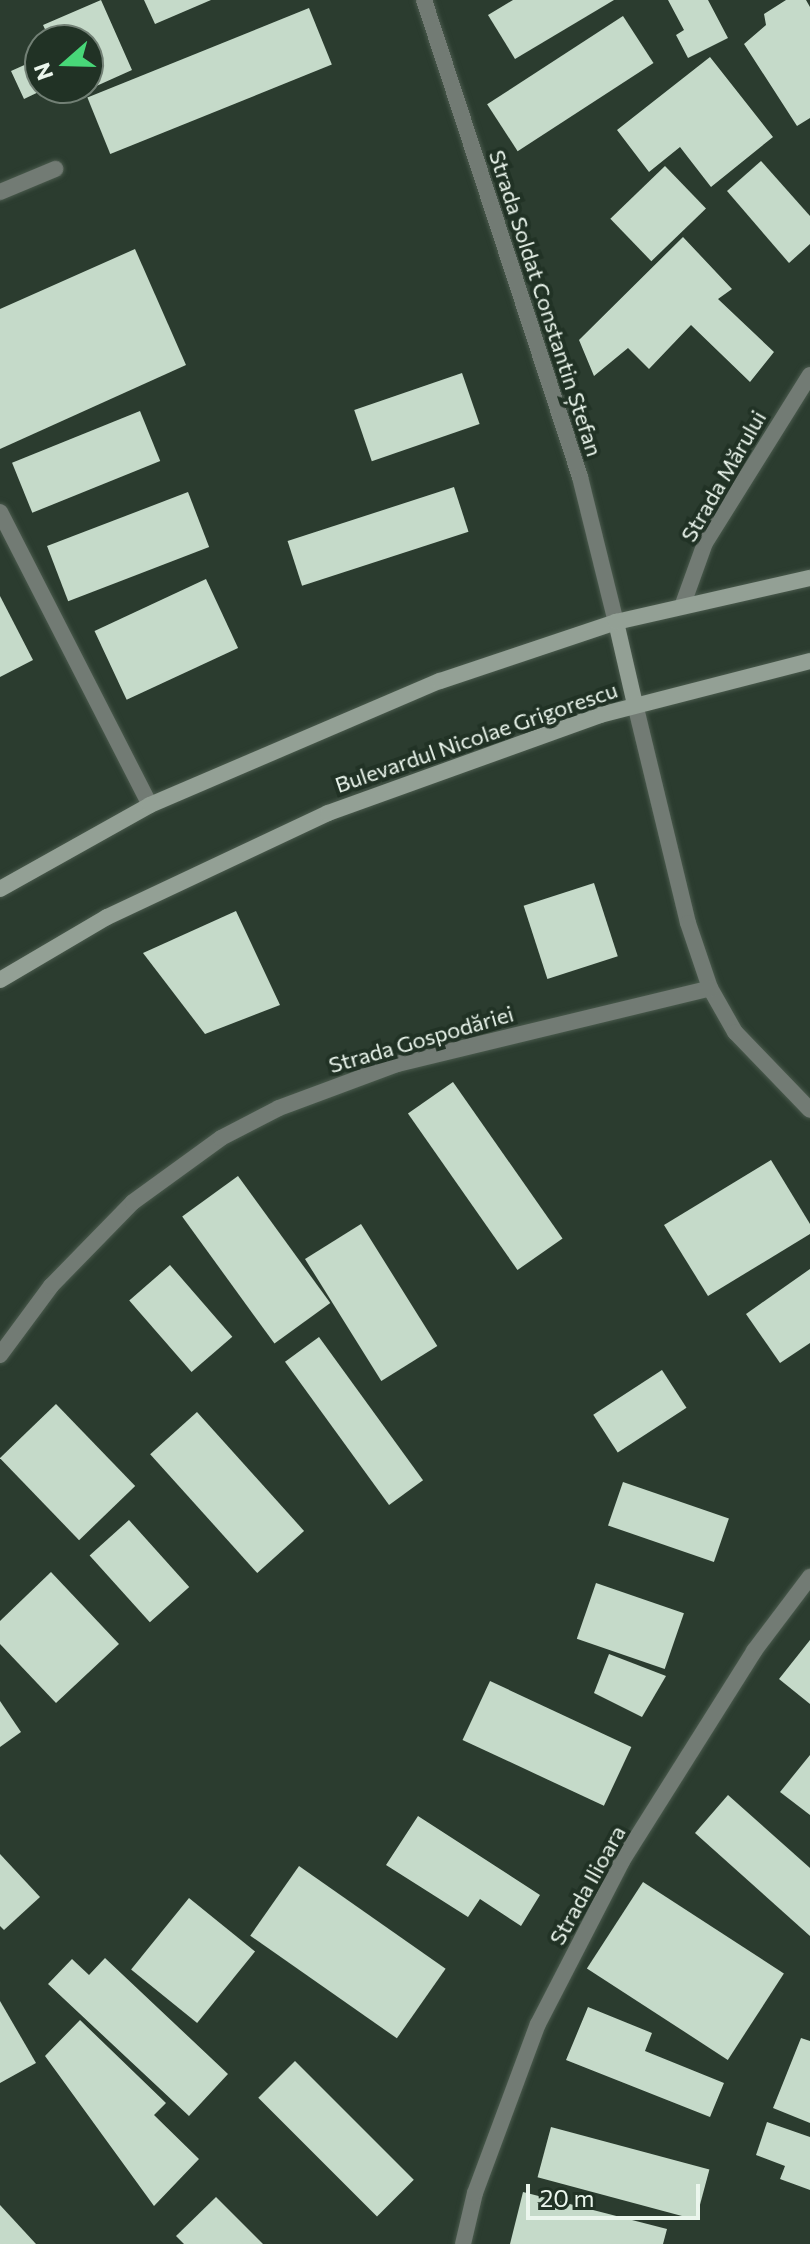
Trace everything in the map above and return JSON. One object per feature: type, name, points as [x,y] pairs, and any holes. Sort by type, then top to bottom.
[{"type":"main road","points":[[0,889],[150,805],[291,740],[440,681],[616,622],[683,604],[810,578]]},
{"type":"main road","points":[[616,622],[635,704]]},
{"type":"main road","name":"Bulevardul Nicolae Grigorescu","points":[[0,980],[107,917],[328,813],[465,759],[635,704],[810,661]]},
{"type":"street","name":"Strada Soldat Constantin Ștefan","points":[[424,0],[580,477],[616,622]]},
{"type":"street","points":[[0,192],[55,169]]},
{"type":"street","name":"Strada Mărului","points":[[683,604],[705,543],[810,375]]},
{"type":"street","points":[[0,512],[112,738],[150,805]]},
{"type":"street","points":[[635,704],[688,923],[710,988],[735,1032],[810,1110]]},
{"type":"street","name":"Strada Gospodăriei","points":[[0,1355],[51,1286],[133,1202],[221,1138],[279,1108],[397,1064],[710,988]]},
{"type":"street","name":"Strada Ilioara","points":[[463,2244],[475,2193],[538,2024],[622,1861],[754,1651],[810,1577]]},
{"type":"building","points":[[101,0],[132,70],[104,83],[104,24],[45,24]]},
{"type":"building","points":[[144,0],[211,0],[155,24]]},
{"type":"building","points":[[513,0],[614,0],[515,59],[488,15]]},
{"type":"building","points":[[668,0],[708,0],[728,38],[688,58],[676,35],[684,30]]},
{"type":"building","points":[[786,0],[806,0],[810,7],[810,118],[797,126],[744,44],[766,25],[764,14]]},
{"type":"building","points":[[309,8],[332,65],[110,154],[90,104],[104,104],[104,91]]},
{"type":"building","points":[[623,16],[653,63],[518,151],[487,104]]},
{"type":"building","points":[[710,57],[773,137],[711,187],[680,147],[649,172],[617,130]]},
{"type":"building","points":[[24,65],[24,99],[11,71]]},
{"type":"building","points":[[761,161],[810,216],[810,244],[789,263],[727,191]]},
{"type":"building","points":[[665,166],[706,208],[651,261],[610,219]]},
{"type":"building","points":[[683,237],[732,289],[718,299],[774,352],[750,382],[691,325],[649,369],[628,348],[594,376],[579,340]]},
{"type":"building","points":[[135,249],[186,365],[0,449],[0,309]]},
{"type":"building","points":[[462,373],[480,424],[372,461],[354,410]]},
{"type":"building","points":[[140,411],[160,461],[32,513],[12,463]]},
{"type":"building","points":[[454,487],[469,532],[302,586],[288,541]]},
{"type":"building","points":[[188,492],[209,547],[68,601],[47,546]]},
{"type":"building","points":[[206,579],[238,648],[127,700],[95,631]]},
{"type":"building","points":[[0,596],[33,660],[0,677]]},
{"type":"building","points":[[594,883],[618,956],[547,979],[524,906]]},
{"type":"building","points":[[236,911],[280,1005],[205,1034],[143,953]]},
{"type":"building","points":[[453,1082],[563,1238],[517,1270],[408,1114]]},
{"type":"building","points":[[771,1160],[810,1224],[810,1234],[708,1296],[664,1225]]},
{"type":"building","points":[[238,1176],[330,1303],[274,1344],[182,1217]]},
{"type":"building","points":[[361,1224],[437,1346],[381,1381],[305,1259]]},
{"type":"building","points":[[170,1265],[232,1337],[192,1372],[129,1300]]},
{"type":"building","points":[[810,1269],[810,1343],[780,1363],[746,1314]]},
{"type":"building","points":[[319,1337],[423,1480],[389,1505],[285,1362]]},
{"type":"building","points":[[662,1370],[687,1408],[618,1452],[593,1415]]},
{"type":"building","points":[[56,1404],[135,1486],[79,1540],[0,1458]]},
{"type":"building","points":[[197,1412],[304,1531],[257,1573],[150,1454]]},
{"type":"building","points":[[623,1482],[729,1518],[714,1562],[608,1525]]},
{"type":"building","points":[[129,1520],[189,1587],[150,1622],[90,1555]]},
{"type":"building","points":[[51,1572],[119,1644],[56,1703],[0,1644],[0,1621]]},
{"type":"building","points":[[596,1583],[684,1613],[665,1669],[577,1639]]},
{"type":"building","points":[[810,1640],[810,1704],[779,1679]]},
{"type":"building","points":[[609,1654],[666,1676],[642,1717],[594,1693]]},
{"type":"building","points":[[490,1681],[631,1747],[604,1806],[463,1740]]},
{"type":"building","points":[[0,1701],[21,1732],[0,1747]]},
{"type":"building","points":[[810,1755],[810,1815],[780,1792]]},
{"type":"building","points":[[728,1795],[810,1868],[810,1936],[695,1833]]},
{"type":"building","points":[[418,1816],[540,1895],[521,1926],[480,1899],[468,1917],[386,1865]]},
{"type":"building","points":[[0,1854],[40,1897],[4,1930],[0,1926]]},
{"type":"building","points":[[299,1866],[446,1969],[397,2038],[250,1936]]},
{"type":"building","points":[[643,1882],[784,1973],[728,2060],[587,1968]]},
{"type":"building","points":[[189,1898],[255,1951],[197,2023],[131,1969]]},
{"type":"building","points":[[105,1958],[228,2074],[189,2116],[48,1984],[72,1959],[89,1975]]},
{"type":"building","points":[[0,2001],[36,2063],[0,2083]]},
{"type":"building","points":[[588,2007],[652,2033],[645,2051],[724,2083],[710,2117],[566,2060]]},
{"type":"building","points":[[80,2020],[166,2103],[154,2115],[199,2159],[154,2206],[45,2056]]},
{"type":"building","points":[[801,2038],[810,2041],[810,2123],[773,2108]]},
{"type":"building","points":[[295,2061],[414,2180],[377,2217],[258,2098]]},
{"type":"building","points":[[767,2122],[810,2137],[810,2190],[780,2179],[785,2166],[756,2155]]},
{"type":"building","points":[[551,2127],[709,2169],[696,2220],[538,2177]]},
{"type":"building","points":[[523,2192],[667,2229],[663,2244],[510,2244]]},
{"type":"building","points":[[216,2197],[263,2244],[184,2244],[176,2236]]},
{"type":"building","points":[[0,2205],[36,2244],[0,2244]]}]
